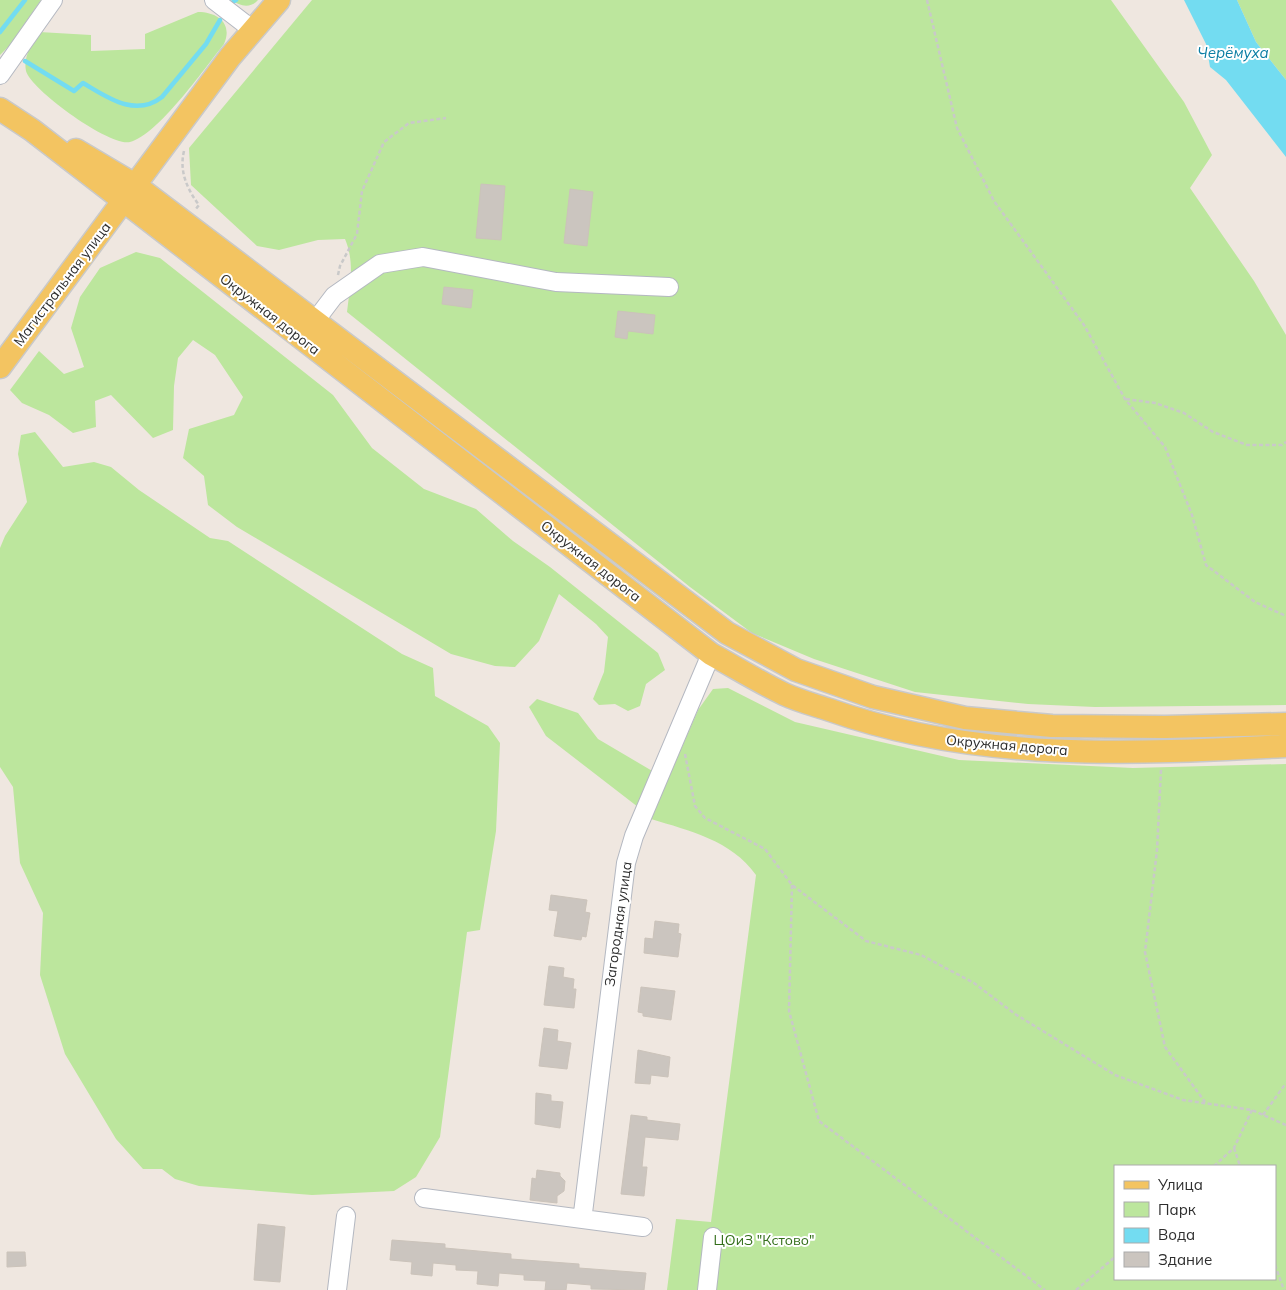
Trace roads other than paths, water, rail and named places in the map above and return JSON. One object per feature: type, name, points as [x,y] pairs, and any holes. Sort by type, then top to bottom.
[{"type":"main road","name":"Магистральная улица","points":[[0,367],[252,30],[279,0]]},
{"type":"main road","name":"Окружная дорога","points":[[0,108],[129,193],[185,223],[727,633],[796,670],[873,697],[965,718],[1052,726],[1286,724]]},
{"type":"main road","name":"Окружная дорога","points":[[129,193],[711,654],[785,694],[867,724],[962,744],[1059,752],[1161,752],[1286,746]]},
{"type":"street","points":[[0,75],[53,0]]},
{"type":"street","points":[[214,0],[252,30]]},
{"type":"street","points":[[314,321],[334,296],[380,264],[423,257],[556,282],[669,287]]},
{"type":"street","name":"Загородная улица","points":[[582,1214],[626,863],[634,836],[711,654]]},
{"type":"street","points":[[424,1198],[582,1214],[643,1227]]},
{"type":"street","points":[[337,1290],[346,1216]]},
{"type":"street","points":[[708,1290],[713,1237]]},
{"type":"water","name":"Черёмуха","points":[[1184,0],[1237,0],[1256,42],[1286,80],[1286,157],[1226,80],[1210,67],[1206,44]]},
{"type":"waterway","points":[[0,32],[25,0]]},
{"type":"waterway","points":[[25,61],[74,91],[83,83],[121,103],[142,106],[162,97],[206,44],[220,20]]},
{"type":"park label","name":"ЦОиЗ \"Кстово\"","points":[[764,1240]]}]
